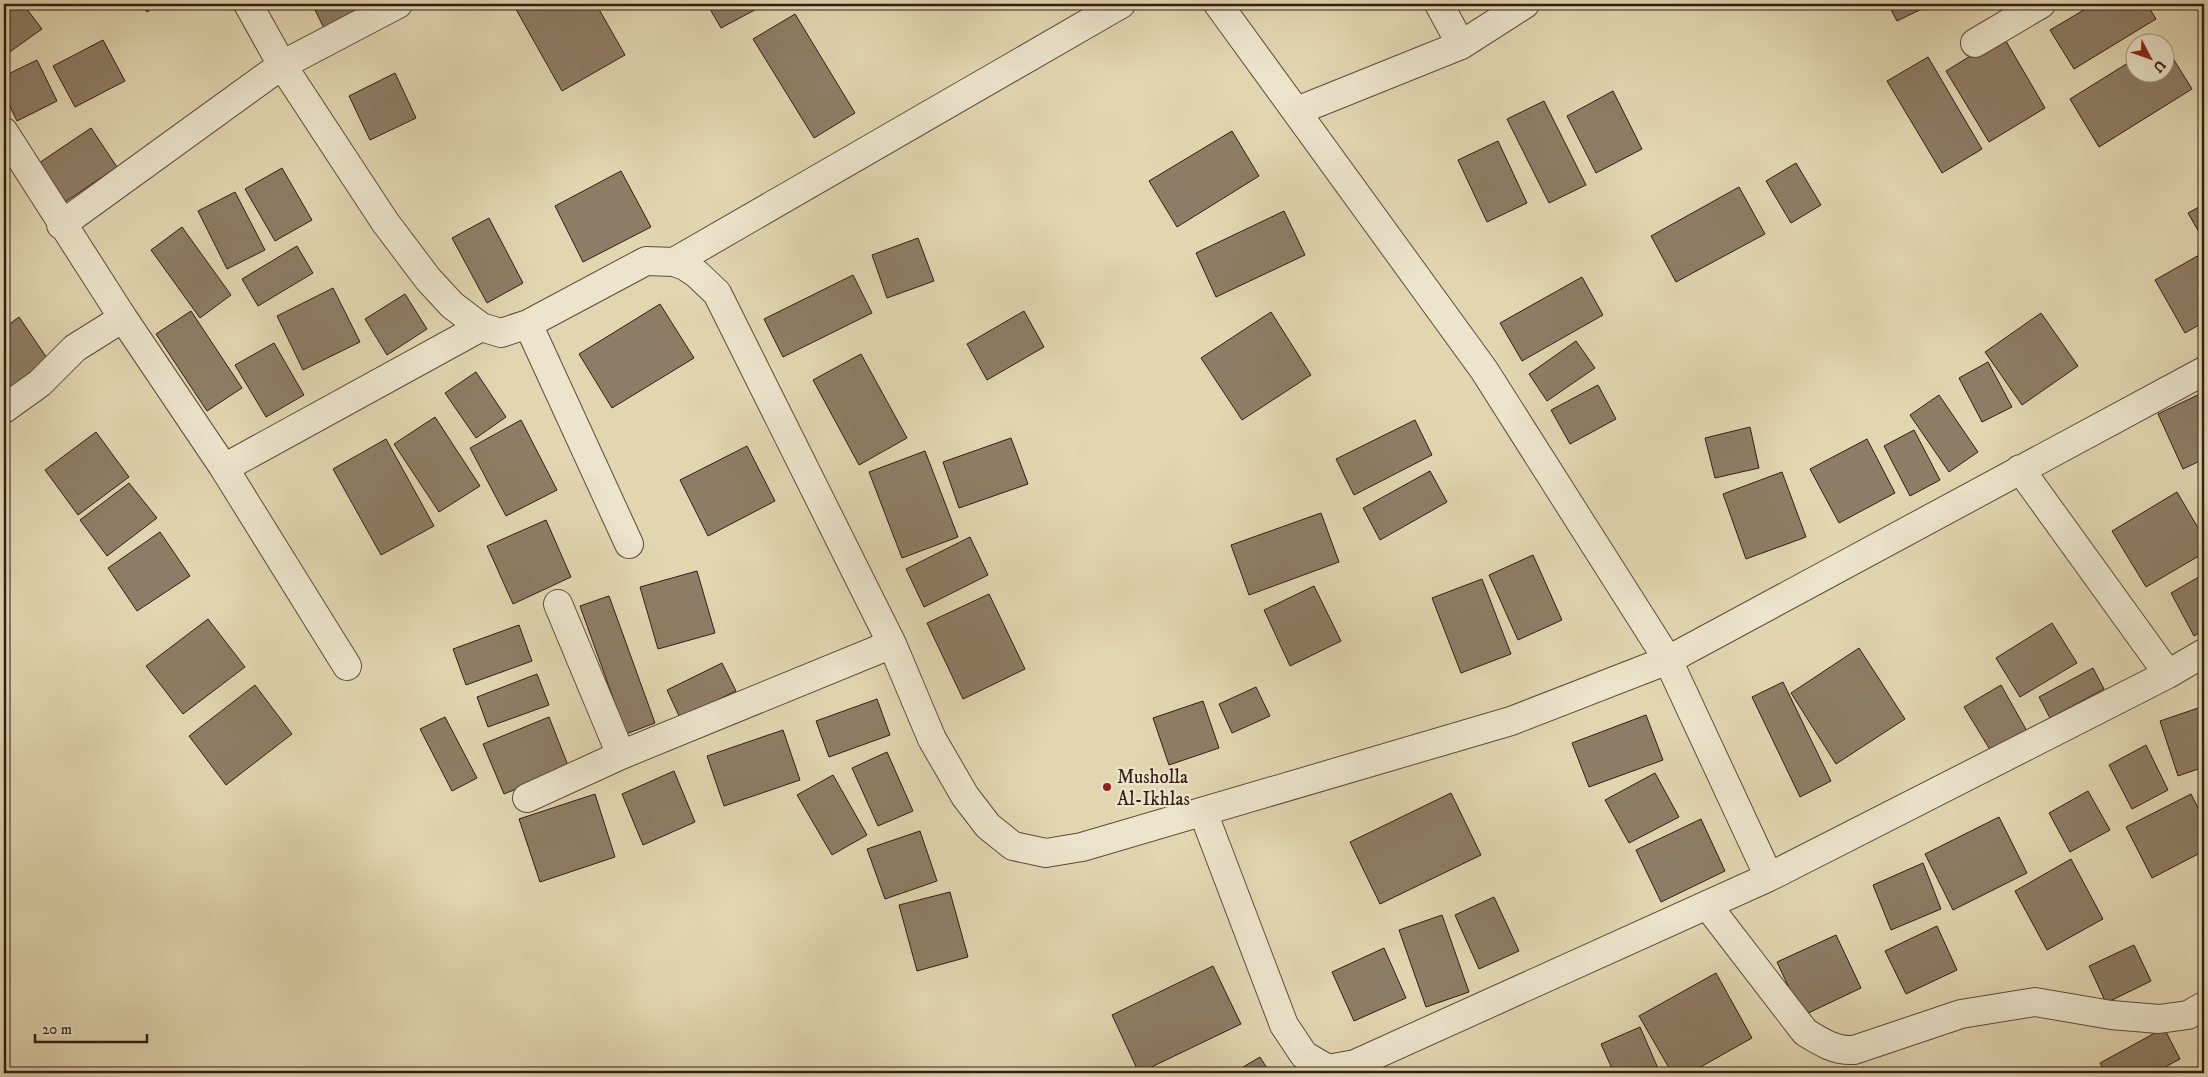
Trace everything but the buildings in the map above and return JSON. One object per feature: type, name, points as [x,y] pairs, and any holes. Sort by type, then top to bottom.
[{"type":"street","points":[[248,4],[282,65],[385,222],[428,279],[452,305],[481,327],[501,333],[528,324],[646,261],[674,262],[697,274],[717,293],[892,644],[932,739],[965,796],[988,826],[1014,846],[1046,853],[1082,847],[1511,721],[1668,660],[2204,371]]},
{"type":"street","points":[[61,225],[282,65],[398,4]]},
{"type":"street","points":[[674,262],[1121,4]]},
{"type":"street","points":[[1218,4],[1484,370],[1668,660],[1769,877]]},
{"type":"street","points":[[1439,4],[1461,44]]},
{"type":"street","points":[[1297,111],[1461,44],[1525,4]]},
{"type":"street","points":[[1975,43],[2041,4]]},
{"type":"street","points":[[4,132],[61,225],[224,468],[347,666]]},
{"type":"street","points":[[4,409],[40,383],[75,348],[123,318]]},
{"type":"street","points":[[528,324],[628,544]]},
{"type":"street","points":[[224,468],[481,327]]},
{"type":"street","points":[[2020,469],[2168,674]]},
{"type":"street","points":[[558,604],[621,756]]},
{"type":"street","points":[[527,798],[621,756],[892,644]]},
{"type":"street","points":[[1202,812],[1284,1024],[1304,1055],[1328,1069],[1355,1064],[1708,906],[1769,877],[2168,674],[2204,653]]},
{"type":"street","points":[[1708,906],[1805,1032],[1826,1044],[1844,1050],[1854,1050],[1961,1014],[2035,1002],[2111,1015],[2159,1019],[2188,1015],[2204,1006]]},
{"type":"place","name":"Musholla Al-Ikhlas","points":[[1107,787]]}]
